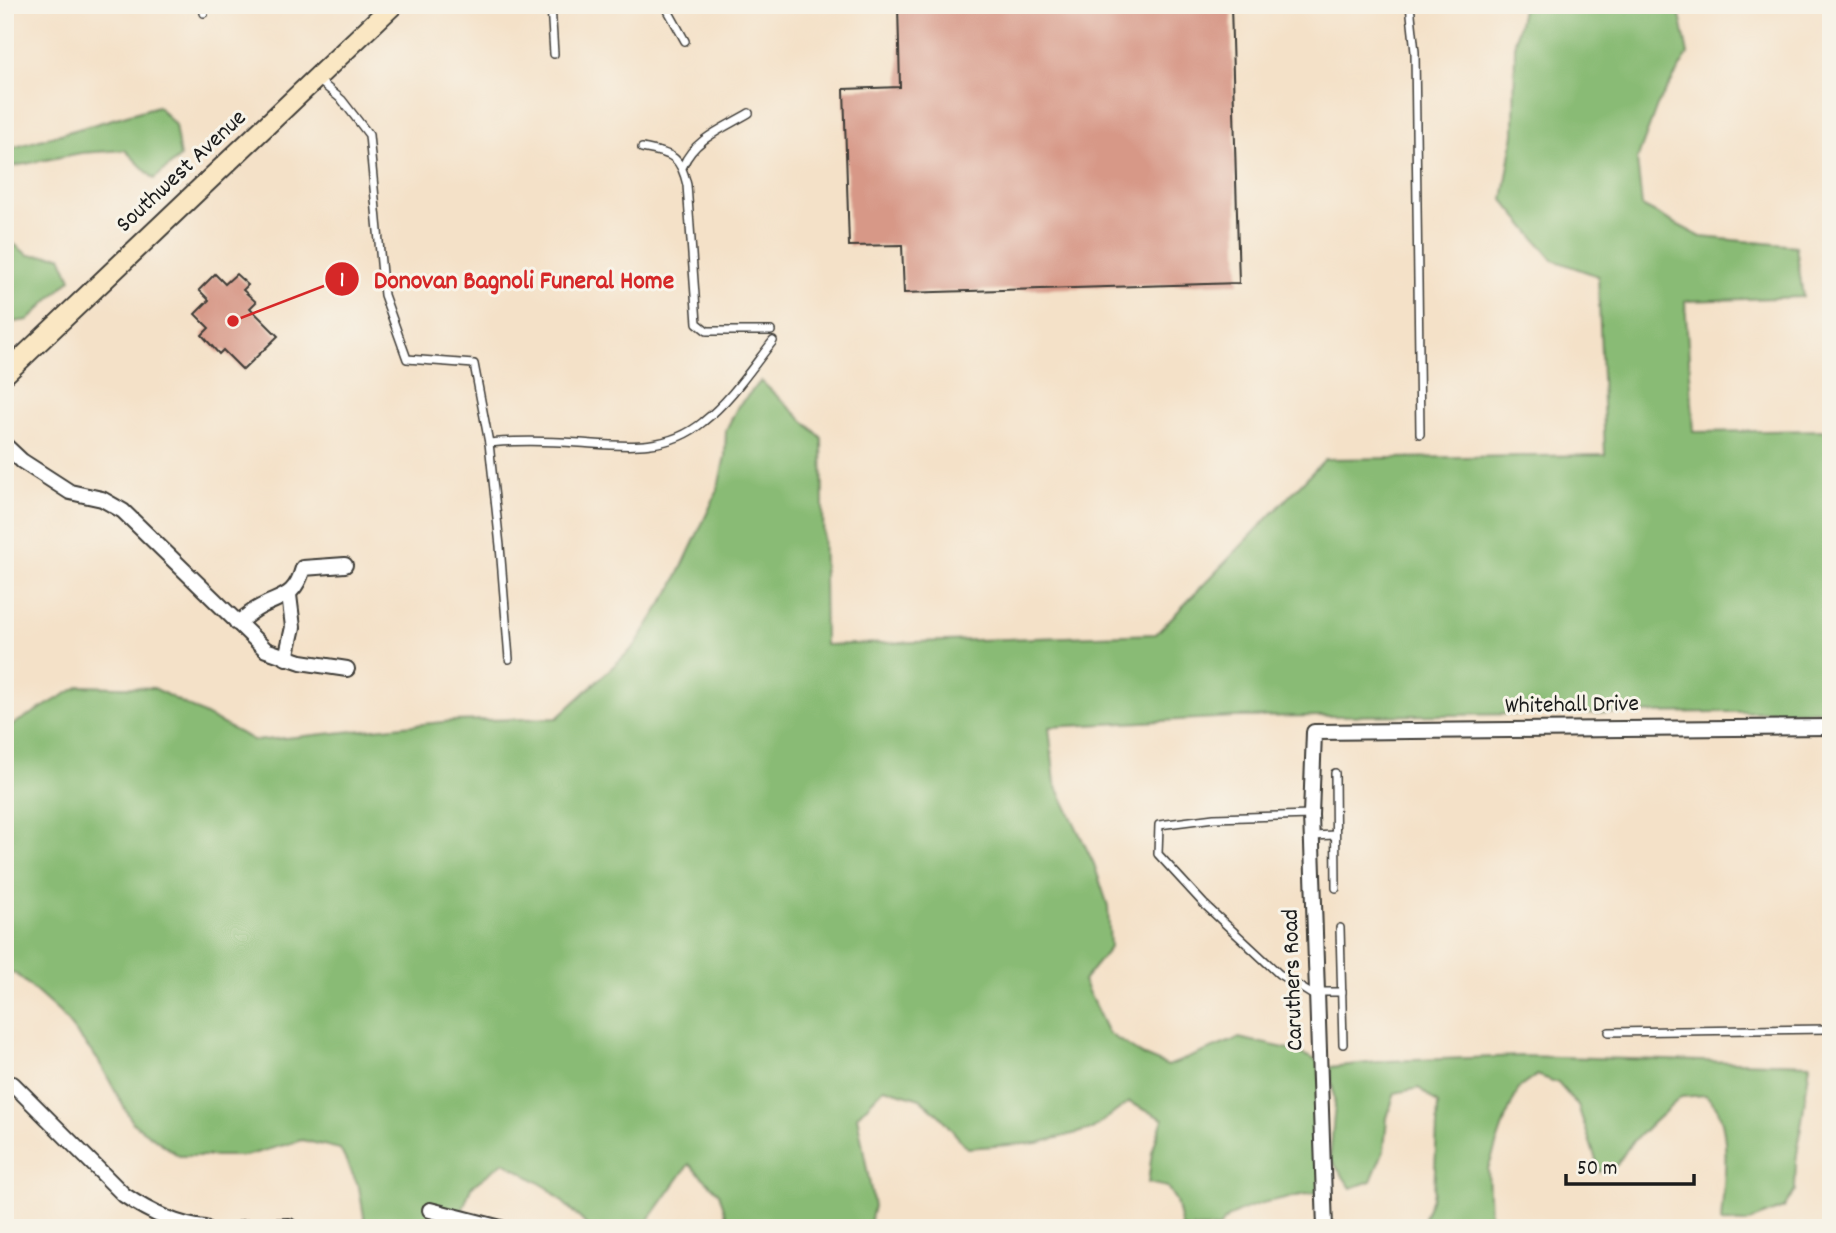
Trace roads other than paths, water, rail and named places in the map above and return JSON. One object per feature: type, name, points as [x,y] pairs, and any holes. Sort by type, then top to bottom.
[{"type":"street","name":"Southwest Avenue","points":[[5,374],[387,7]]},
{"type":"street","points":[[5,445],[22,461],[70,492],[102,499],[123,511],[266,650],[286,659],[347,669]]},
{"type":"street","points":[[237,623],[260,607],[289,595],[301,579],[303,568],[345,565]]},
{"type":"street","points":[[286,659],[293,627],[289,595]]},
{"type":"street","name":"Whitehall Drive","points":[[1314,732],[1831,727]]},
{"type":"street","name":"Caruthers Road","points":[[1314,732],[1311,836],[1325,1228]]},
{"type":"street","points":[[5,1091],[13,1084],[137,1205],[164,1218],[205,1228]]},
{"type":"street","points":[[430,1210],[501,1228]]},
{"type":"street","points":[[243,1228],[289,1227]]},
{"type":"lane","points":[[551,5],[554,54]]},
{"type":"lane","points":[[665,5],[685,41]]},
{"type":"lane","points":[[1410,5],[1415,52],[1420,434]]},
{"type":"lane","points":[[1818,5],[1831,8]]},
{"type":"lane","points":[[316,78],[342,100],[369,135],[384,295],[407,359],[474,364],[489,443],[509,659]]},
{"type":"lane","points":[[683,166],[689,152],[704,139],[749,113]]},
{"type":"lane","points":[[642,148],[672,155],[683,166],[687,185],[697,323],[707,331],[771,331]]},
{"type":"lane","points":[[489,443],[514,440],[626,447],[654,445],[677,438],[702,424],[727,399],[773,341]]},
{"type":"lane","points":[[1335,773],[1336,888]]},
{"type":"lane","points":[[1311,815],[1214,818],[1159,825],[1158,854],[1204,904],[1279,974],[1317,995],[1342,992]]},
{"type":"lane","points":[[1311,836],[1335,835]]},
{"type":"lane","points":[[1340,928],[1343,1044]]},
{"type":"lane","points":[[1609,1032],[1831,1029]]},
{"type":"place","name":"Donovan Bagnoli Funeral Home","points":[[233,321]]}]
